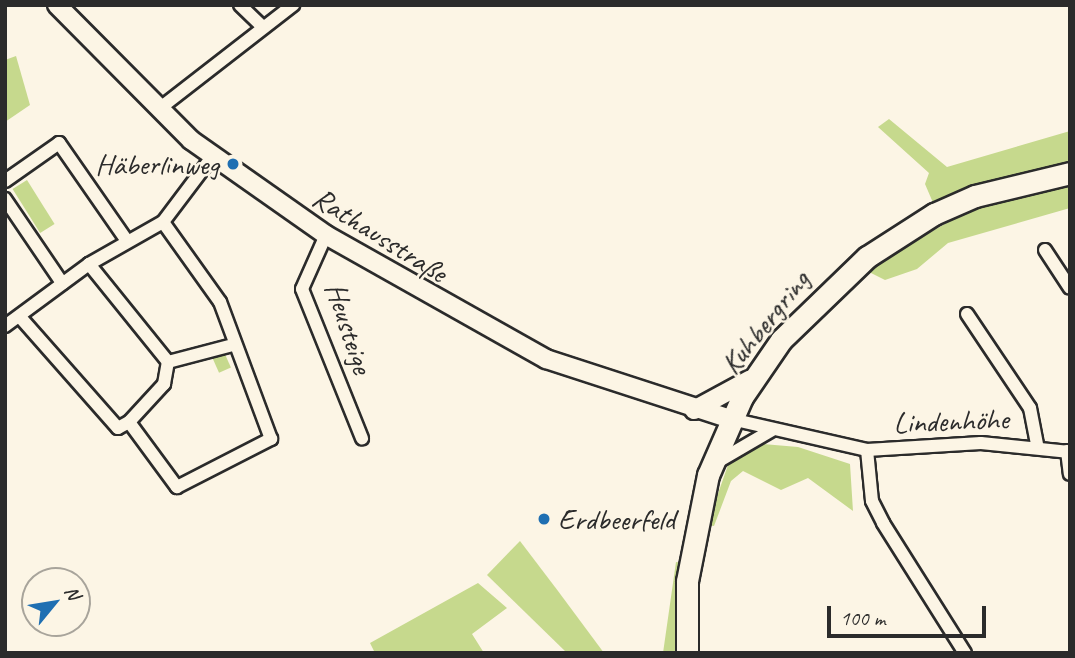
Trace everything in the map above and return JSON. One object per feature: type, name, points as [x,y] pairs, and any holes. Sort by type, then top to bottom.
[{"type":"main road","name":"Kuhbergring","points":[[687,653],[688,569],[708,475],[731,419],[756,374],[820,298],[896,236],[975,196],[1070,173]]},
{"type":"street","name":"Rathausstraße","points":[[57,5],[159,109],[212,157],[326,235],[509,341],[607,383],[731,419]]},
{"type":"street","points":[[240,5],[264,27]]},
{"type":"street","points":[[159,109],[293,5]]},
{"type":"street","points":[[5,181],[59,143],[127,241]]},
{"type":"street","points":[[5,326],[89,264],[163,222],[212,157]]},
{"type":"street","points":[[5,199],[62,283]]},
{"type":"street","points":[[130,422],[177,487],[271,439],[208,278],[163,222]]},
{"type":"street","name":"Heusteige","points":[[326,235],[302,289],[362,438]]},
{"type":"street","points":[[1045,250],[1070,288]]},
{"type":"street","points":[[20,317],[118,428],[130,422],[164,384],[167,362],[89,264]]},
{"type":"street","name":"Lindenhöhe","points":[[967,314],[1030,408],[1037,445]]},
{"type":"street","points":[[167,362],[233,345]]},
{"type":"street","points":[[694,410],[756,374]]},
{"type":"street","name":"Lindenhöhe","points":[[731,419],[867,450],[1037,445],[1068,452],[1070,474]]},
{"type":"street","points":[[708,475],[735,446],[773,430]]},
{"type":"street","points":[[867,450],[872,501],[965,653]]},
{"type":"green space","points":[[16,56],[30,105],[5,122],[5,60]]},
{"type":"green space","points":[[889,119],[947,167],[1070,131],[1070,164],[1012,175],[934,205],[925,184],[929,173],[878,127]]},
{"type":"green space","points":[[27,180],[55,224],[40,233],[13,189]]},
{"type":"green space","points":[[1070,180],[1070,208],[948,243],[917,269],[885,280],[865,270],[983,202]]},
{"type":"green space","points":[[224,352],[231,368],[219,373],[212,357]]},
{"type":"green space","points":[[763,444],[798,447],[850,464],[853,511],[808,478],[781,490],[743,471],[731,481],[714,526],[707,525],[728,465]]},
{"type":"green space","points":[[520,541],[604,653],[567,653],[487,575]]},
{"type":"green space","points":[[676,562],[683,563],[677,653],[663,653]]},
{"type":"green space","points":[[478,583],[507,608],[472,634],[484,653],[375,653],[370,643]]},
{"type":"place","name":"Häberlinweg","points":[[233,164]]},
{"type":"place","name":"Erdbeerfeld","points":[[544,519]]}]
